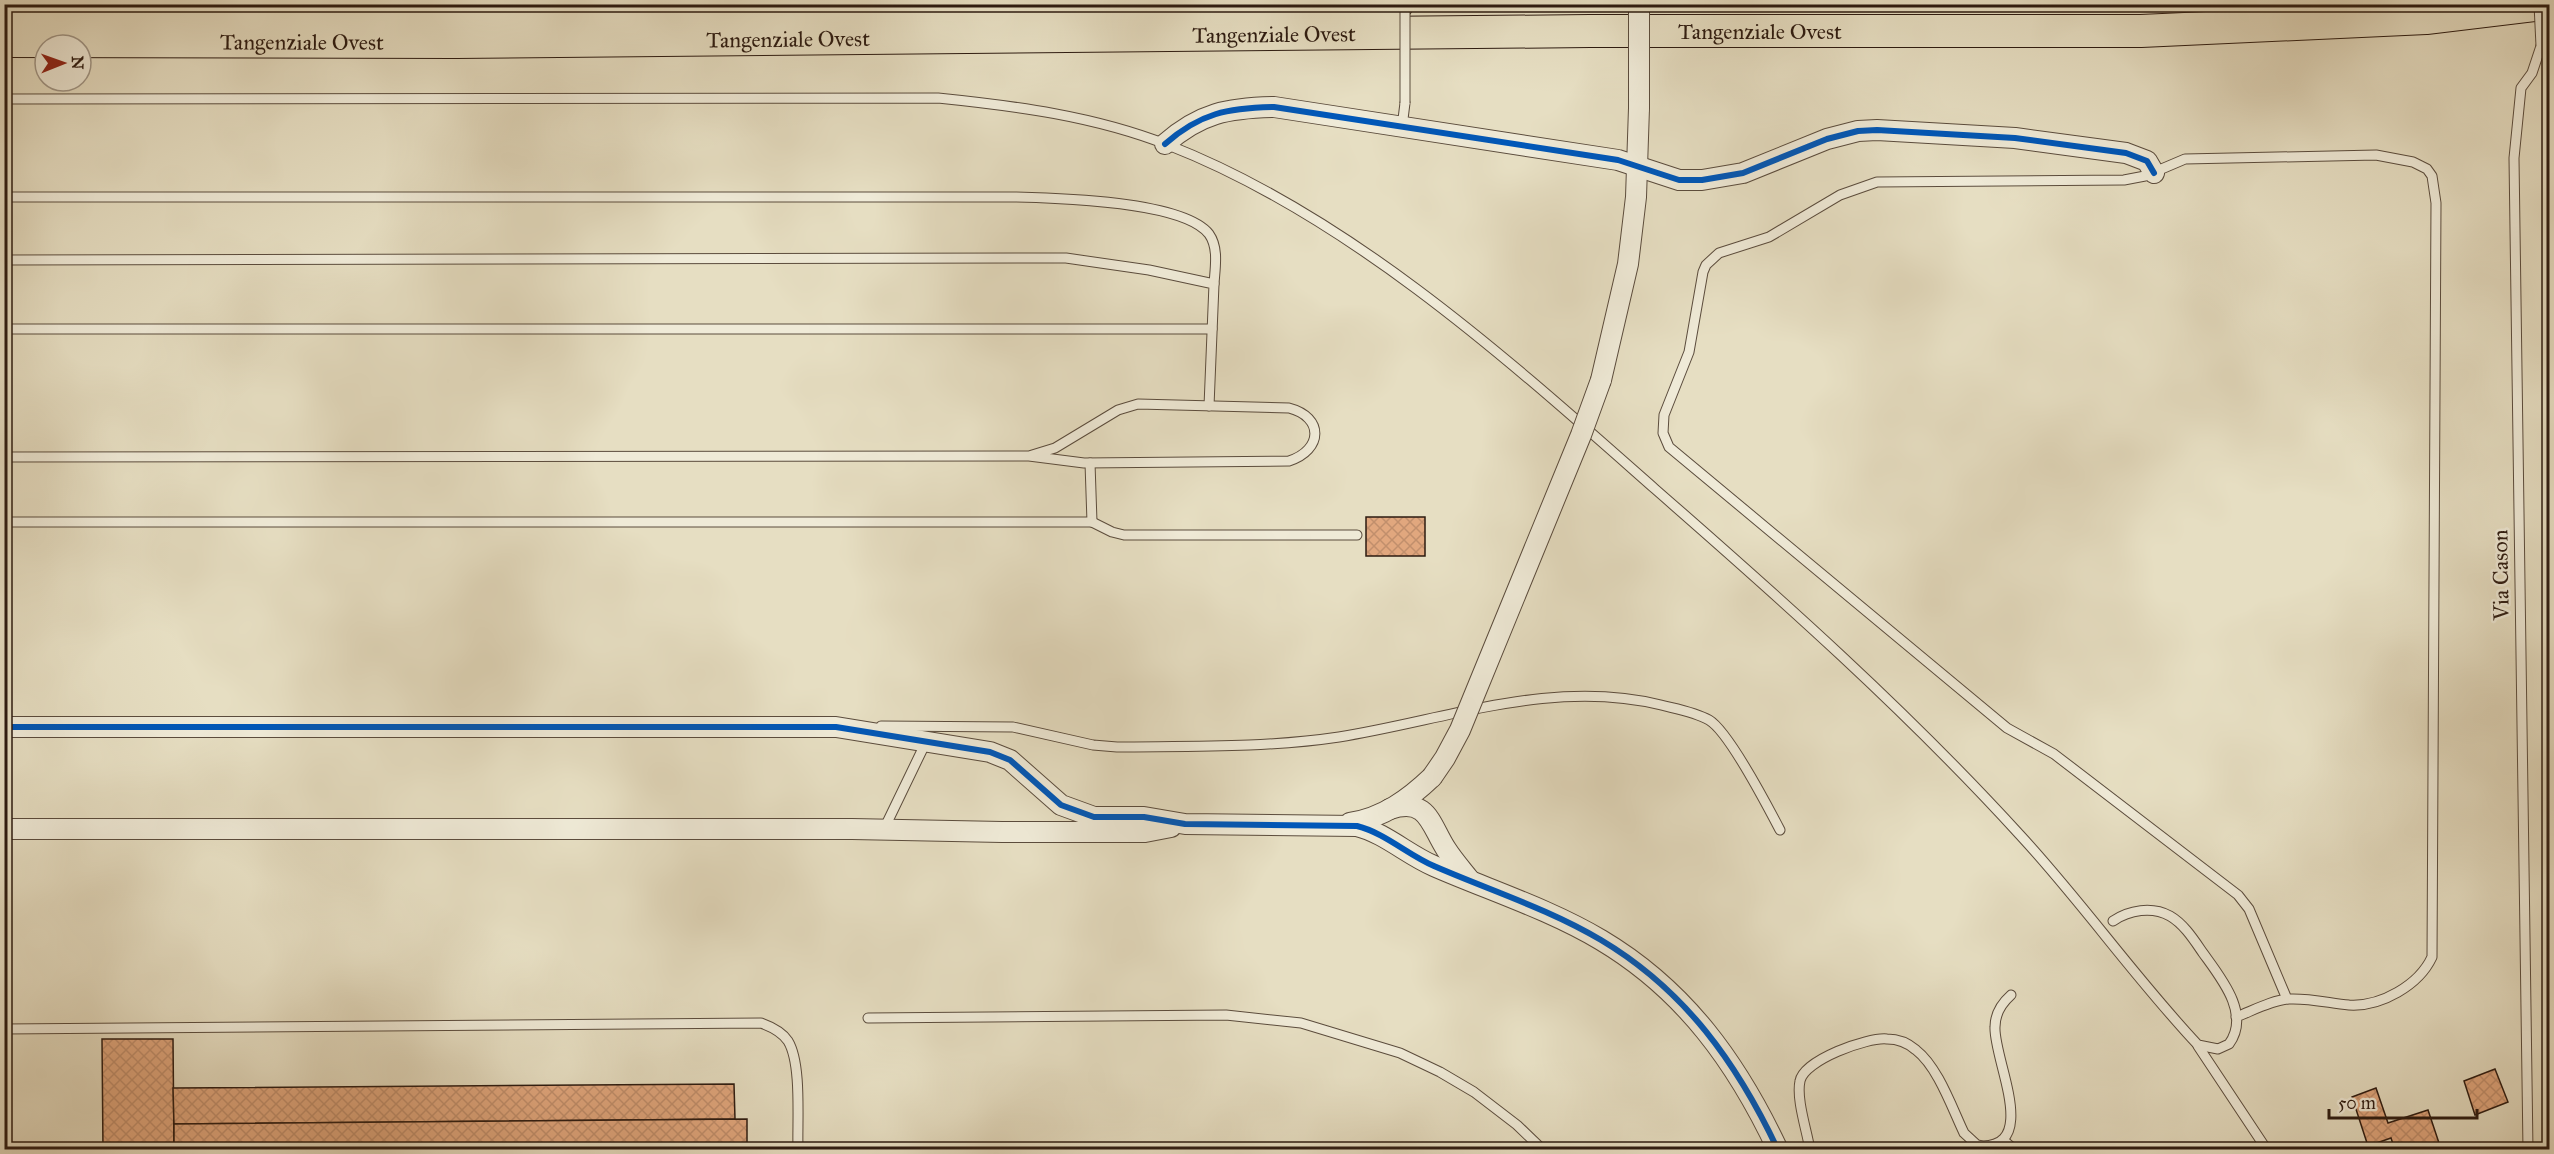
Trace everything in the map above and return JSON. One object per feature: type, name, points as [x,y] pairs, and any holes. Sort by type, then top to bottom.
[{"type":"highway","points":[[331,4],[453,12]]},
{"type":"highway","name":"Tangenziale Ovest","points":[[4,15],[279,11],[453,12],[1397,4]]},
{"type":"highway","name":"Tangenziale Ovest","points":[[4,41],[456,42],[1579,31],[2141,31],[2426,18],[2544,4]]},
{"type":"street","points":[[1341,825],[1361,822],[1390,809],[1432,777],[1445,758],[1460,730],[1581,435],[1600,380],[1628,264],[1636,197],[1639,4]]},
{"type":"street","points":[[1165,144],[1192,123],[1209,116],[1248,108],[1274,107],[1618,160],[1679,180],[1702,180],[1743,173],[1843,135],[1868,130],[1907,130],[2015,138],[2126,153],[2146,161],[2154,173]]},
{"type":"street","points":[[4,727],[836,727],[930,733],[1010,760],[1061,805],[1094,817],[1144,817],[1185,824],[1357,826],[1371,831],[1431,865],[1472,881],[1601,940],[1635,964],[1670,993],[1726,1055],[1758,1106],[1778,1149]]},
{"type":"street","points":[[1390,809],[1407,805],[1426,814],[1453,860],[1472,881]]},
{"type":"street","points":[[4,829],[884,829],[1145,832],[1185,824]]},
{"type":"lane","points":[[1402,128],[1405,103],[1406,4]]},
{"type":"lane","name":"Via Cason","points":[[2528,1149],[2514,158],[2521,88],[2532,73],[2541,46],[2539,4]]},
{"type":"lane","points":[[4,99],[938,98],[1048,111],[1165,144],[1239,177],[1325,225],[1416,289],[1562,407],[1856,669],[2020,835],[2198,1045],[2267,1149]]},
{"type":"lane","points":[[2236,1017],[2287,999],[2349,1005],[2371,1003],[2387,997],[2414,981],[2433,957],[2436,193],[2432,176],[2427,169],[2413,162],[2376,154],[2186,159],[2170,164],[2154,173],[2124,180],[1877,182],[1840,195],[1769,237],[1719,254],[1706,265],[1703,272],[1689,352],[1664,415],[1663,433],[1669,447],[2007,728],[2054,754],[2238,895],[2249,909],[2287,999]]},
{"type":"lane","points":[[4,197],[1027,197],[1097,200],[1166,213],[1200,226],[1207,233],[1215,248],[1209,406]]},
{"type":"lane","points":[[4,260],[1066,258],[1137,268],[1214,284]]},
{"type":"lane","points":[[4,329],[1212,329]]},
{"type":"lane","points":[[4,457],[1029,456],[1090,463],[1289,461],[1299,458],[1313,445],[1315,435],[1313,424],[1308,417],[1289,408],[1129,405],[1055,448],[1029,456]]},
{"type":"lane","points":[[1090,463],[1092,522]]},
{"type":"lane","points":[[4,522],[1092,522],[1124,535],[1357,535]]},
{"type":"lane","points":[[884,829],[930,733],[1012,727],[1093,745],[1117,747],[1280,744],[1339,737],[1512,701],[1569,695],[1608,696],[1647,701],[1683,710],[1710,721],[1727,740],[1780,830]]},
{"type":"lane","points":[[2113,921],[2122,915],[2145,910],[2158,911],[2170,916],[2182,925],[2225,985],[2236,1017],[2236,1031],[2233,1039],[2225,1047],[2212,1049],[2198,1045]]},
{"type":"lane","points":[[1810,1149],[1800,1097],[1802,1076],[1820,1060],[1876,1039],[1898,1040],[1926,1059],[1964,1133],[1977,1145],[1990,1146],[2003,1140],[2009,1133],[2012,1115],[1995,1028],[2000,1008],[2012,995]]},
{"type":"lane","points":[[868,1018],[1226,1015],[1301,1023],[1400,1053],[1440,1072],[1474,1092],[1517,1125],[1543,1149]]},
{"type":"lane","points":[[4,1029],[761,1023],[780,1033],[793,1051],[796,1066],[798,1149]]},
{"type":"lane","points":[[2003,1140],[2015,1149]]},
{"type":"building","points":[[1366,517],[1425,517],[1425,556],[1366,556]]},
{"type":"building","points":[[102,1039],[173,1039],[174,1150],[103,1150]]},
{"type":"building","points":[[2495,1069],[2508,1102],[2475,1115],[2464,1081]]},
{"type":"building","points":[[734,1084],[735,1119],[174,1124],[173,1088]]},
{"type":"building","points":[[2376,1088],[2388,1123],[2428,1110],[2439,1143],[2420,1150],[2395,1150],[2391,1138],[2368,1146],[2352,1097]]},
{"type":"building","points":[[747,1119],[747,1150],[174,1150],[174,1124]]},
{"type":"cycle path","points":[[1165,144],[1190,125],[1215,114],[1274,107],[1618,160],[1679,180],[1702,180],[1743,173],[1827,139],[1858,131],[1877,130],[2015,138],[2126,153],[2147,161],[2154,173]]},
{"type":"cycle path","points":[[4,727],[836,727],[990,752],[1010,760],[1061,805],[1094,817],[1144,817],[1185,824],[1357,826],[1387,839],[1434,866],[1561,919],[1601,940],[1631,960],[1683,1005],[1706,1031],[1745,1088],[1778,1150]]}]
